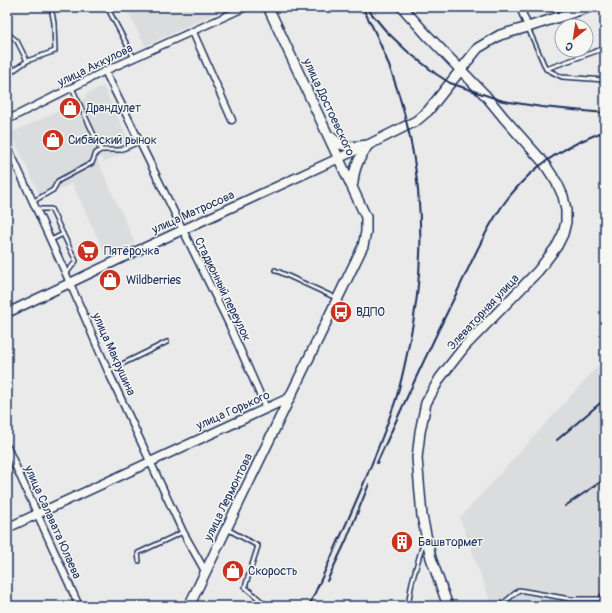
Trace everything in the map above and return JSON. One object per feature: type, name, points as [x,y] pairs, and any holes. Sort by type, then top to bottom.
[{"type":"main road","name":"улица Достоевского","points":[[268,7],[330,136],[366,217]]},
{"type":"main road","name":"Элеваторная улица","points":[[402,7],[486,96],[544,163],[557,183],[563,196],[566,210],[566,222],[563,234],[557,246],[523,287],[465,346],[440,378],[426,403],[416,458],[422,516],[431,558],[448,606]]},
{"type":"main road","name":"улица Матросова","points":[[330,136],[340,144],[351,147],[368,145],[416,121],[428,111],[478,48],[487,42],[500,35],[528,28],[590,7]]},
{"type":"main road","points":[[352,185],[354,169],[368,145]]},
{"type":"main road","name":"улица Горького","points":[[289,398],[363,246],[366,232],[366,217]]},
{"type":"main road","name":"улица Лермонтова","points":[[189,606],[289,398]]},
{"type":"street","name":"улица Аккулова","points":[[7,120],[105,71],[246,7]]},
{"type":"street","points":[[520,7],[528,28]]},
{"type":"street","points":[[193,32],[232,120]]},
{"type":"street","name":"Стадионный переулок","points":[[105,71],[182,231],[228,322],[266,408]]},
{"type":"street","name":"улица Макрушина","points":[[7,145],[34,201],[108,371],[183,532],[205,571]]},
{"type":"street","name":"улица Матросова","points":[[7,313],[139,250],[368,145]]},
{"type":"street","name":"улица Горького","points":[[7,528],[289,398]]},
{"type":"street","name":"улица Салавата Юлаева","points":[[7,447],[79,606]]},
{"type":"lane","points":[[7,75],[27,61],[55,51],[54,23],[51,7]]},
{"type":"lane","points":[[107,7],[134,58]]},
{"type":"lane","points":[[528,28],[546,69],[562,77],[605,80]]},
{"type":"lane","points":[[7,32],[17,41],[27,61]]},
{"type":"lane","points":[[546,69],[605,48]]},
{"type":"lane","points":[[72,88],[101,150]]},
{"type":"lane","points":[[34,201],[53,190],[58,181],[92,163],[96,153],[101,150],[120,150],[139,142]]},
{"type":"lane","points":[[37,209],[51,209],[76,261],[66,274]]},
{"type":"lane","points":[[51,240],[63,234]]},
{"type":"lane","points":[[275,270],[337,299]]},
{"type":"lane","points":[[108,371],[167,342]]},
{"type":"lane","points":[[226,529],[258,546],[245,587],[267,606]]},
{"type":"lane","points":[[139,561],[138,553],[183,532]]},
{"type":"lane","points":[[408,606],[412,582],[426,534]]},
{"type":"lane","points":[[500,606],[519,590],[570,599],[600,599],[605,593]]},
{"type":"shaded area","points":[[126,7],[228,7],[145,46]]},
{"type":"shaded area","points":[[103,86],[133,149],[104,162],[101,157],[97,159],[135,243],[106,256],[72,183],[42,200],[11,133],[86,98],[85,95]]},
{"type":"shaded area","points":[[605,358],[605,606],[492,606],[460,518]]},
{"type":"railway","points":[[309,606],[343,532],[385,431],[403,374],[416,305],[420,267],[418,190],[413,152],[393,77],[379,41],[362,7]]},
{"type":"railway","points":[[366,7],[386,31],[407,51],[450,83],[503,101],[542,107],[605,113]]},
{"type":"railway","points":[[377,463],[478,248],[501,207],[521,183],[539,166],[571,146],[605,131]]},
{"type":"railway","points":[[557,440],[605,399]]},
{"type":"railway","points":[[565,506],[605,479]]},
{"type":"railway","points":[[327,581],[346,541],[369,484]]},
{"type":"place","name":"Драндулет","points":[[70,108]]},
{"type":"place","name":"Сибайский рынок","points":[[53,140]]},
{"type":"place","name":"Пятёрочка","points":[[88,251]]},
{"type":"place","name":"Wildberries","points":[[110,280]]},
{"type":"place","name":"ВДПО","points":[[341,312]]},
{"type":"place","name":"Башвтормет","points":[[402,542]]},
{"type":"place","name":"Скорость","points":[[233,571]]}]
